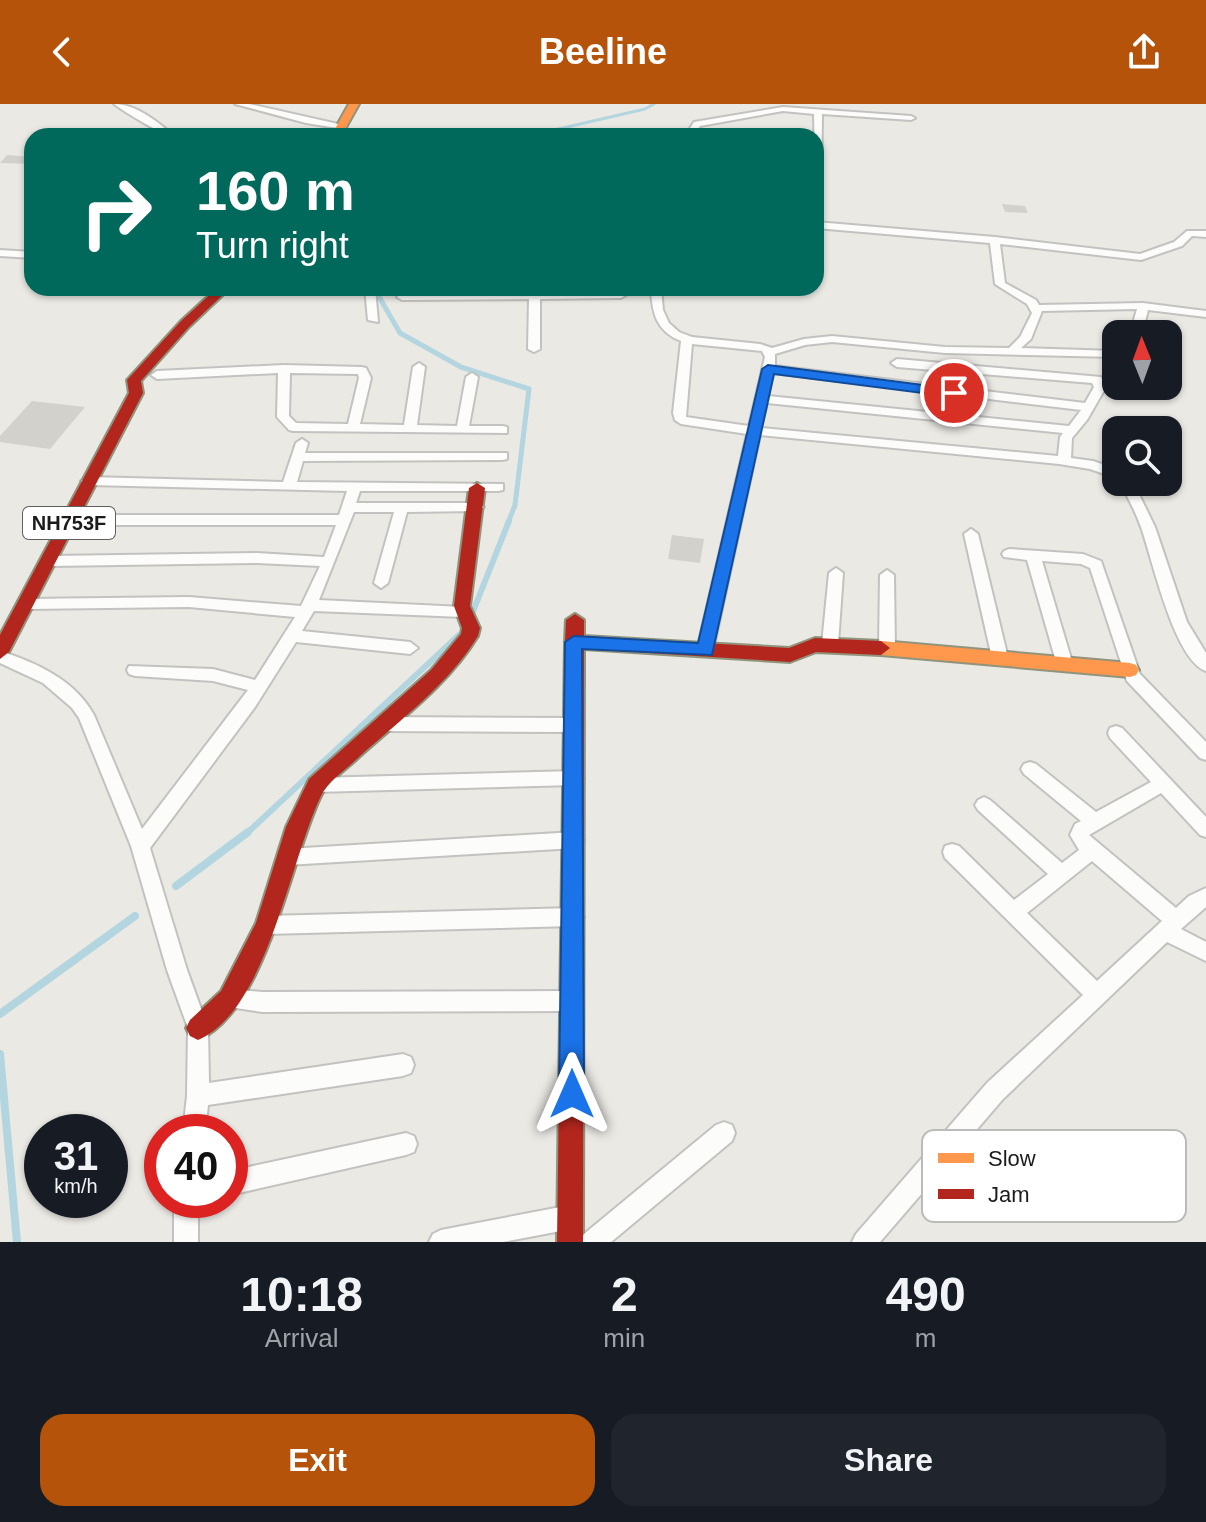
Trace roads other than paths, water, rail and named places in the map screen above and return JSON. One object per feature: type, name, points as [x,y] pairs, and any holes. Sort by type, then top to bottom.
[{"type":"main road","points":[[344,128],[354,104]]},
{"type":"main road","points":[[345,128],[364,104]]},
{"type":"main road","name":"NH753F","points":[[136,393],[134,380],[215,296]]},
{"type":"main road","name":"NH753F","points":[[0,655],[136,393],[233,296]]},
{"type":"main road","points":[[198,1028],[229,999],[266,925],[296,827],[316,785],[437,675],[464,645],[471,628],[463,612],[477,497]]},
{"type":"main road","points":[[570,1242],[575,620]]},
{"type":"main road","points":[[574,642],[790,655],[815,645],[830,644],[1130,670]]},
{"type":"street","points":[[118,104],[159,128]]},
{"type":"street","points":[[239,104],[329,128]]},
{"type":"street","points":[[694,128],[697,124],[783,109],[911,118]]},
{"type":"street","points":[[818,111],[818,128]]},
{"type":"street","points":[[824,226],[995,240],[1141,257],[1178,244],[1188,233],[1206,234]]},
{"type":"street","points":[[995,240],[1000,284],[1027,299],[1037,313],[1032,327],[1014,349]]},
{"type":"street","points":[[0,253],[24,254]]},
{"type":"street","points":[[371,296],[374,320]]},
{"type":"street","points":[[402,297],[435,296]]},
{"type":"street","points":[[534,349],[535,296]]},
{"type":"street","points":[[655,296],[663,326],[687,341],[754,346],[770,352],[804,342],[832,339],[945,350],[1014,349],[1102,353]]},
{"type":"street","points":[[1036,308],[1143,306],[1206,314]]},
{"type":"street","points":[[1140,320],[1143,306]]},
{"type":"street","points":[[687,341],[679,417],[686,422],[1064,460],[1102,469]]},
{"type":"street","points":[[705,650],[770,352]]},
{"type":"street","points":[[897,363],[1091,378],[1099,382],[1100,387],[1089,407],[1066,437],[1064,460]]},
{"type":"street","points":[[410,430],[419,367]]},
{"type":"street","points":[[157,375],[284,369],[358,370],[365,373],[353,429]]},
{"type":"street","points":[[284,369],[283,417],[287,424],[301,429],[503,430]]},
{"type":"street","points":[[768,369],[1089,407]]},
{"type":"street","points":[[462,430],[472,377]]},
{"type":"street","points":[[761,399],[1072,430]]},
{"type":"street","points":[[289,485],[301,450],[502,456]]},
{"type":"street","points":[[88,481],[355,486],[477,497]]},
{"type":"street","points":[[140,846],[257,687],[308,609],[329,562],[355,486]]},
{"type":"street","points":[[70,520],[347,514],[477,497],[498,487]]},
{"type":"street","points":[[1134,496],[1180,631],[1206,665]]},
{"type":"street","points":[[381,583],[402,507]]},
{"type":"street","points":[[971,534],[1000,658]]},
{"type":"street","points":[[1009,554],[1083,559],[1096,565],[1130,670],[1140,685],[1206,753]]},
{"type":"street","points":[[1033,555],[1065,665]]},
{"type":"street","points":[[51,561],[257,558],[329,562]]},
{"type":"street","points":[[830,644],[836,573]]},
{"type":"street","points":[[887,575],[887,649]]},
{"type":"street","points":[[26,604],[189,602],[308,609],[463,612]]},
{"type":"street","points":[[291,636],[410,648]]},
{"type":"street","points":[[0,655],[45,675],[68,690],[78,703],[140,846],[198,1028],[196,1114]]},
{"type":"street","points":[[135,670],[223,676],[241,679],[257,687]]},
{"type":"street","points":[[382,724],[575,725]]},
{"type":"street","points":[[1116,733],[1206,829]]},
{"type":"street","points":[[1030,769],[1095,822]]},
{"type":"street","points":[[316,785],[575,778]]},
{"type":"street","points":[[1164,783],[1081,830],[1079,835],[1170,926],[1206,952]]},
{"type":"street","points":[[984,805],[1062,874]]},
{"type":"street","points":[[287,857],[575,840]]},
{"type":"street","points":[[1013,912],[1093,850]]},
{"type":"street","points":[[952,852],[1097,995]]},
{"type":"street","points":[[961,1130],[995,1091],[1196,902],[1206,897]]},
{"type":"street","points":[[266,925],[574,917]]},
{"type":"street","points":[[229,999],[262,1002],[572,1001]]},
{"type":"street","points":[[198,1096],[403,1065]]},
{"type":"street","points":[[592,1242],[724,1133]]},
{"type":"street","points":[[248,1179],[406,1144]]},
{"type":"street","points":[[864,1242],[922,1175]]},
{"type":"street","points":[[441,1242],[571,1217]]},
{"type":"street","points":[[186,1218],[186,1242]]},
{"type":"waterway","points":[[563,128],[645,109],[654,104]]},
{"type":"waterway","points":[[379,296],[400,333],[461,367],[529,389],[515,505],[508,523]]},
{"type":"waterway","points":[[472,614],[509,521]]},
{"type":"waterway","points":[[246,834],[459,635]]},
{"type":"waterway","points":[[176,886],[248,832]]},
{"type":"waterway","points":[[0,1014],[135,916]]},
{"type":"waterway","points":[[0,1054],[17,1242]]}]
